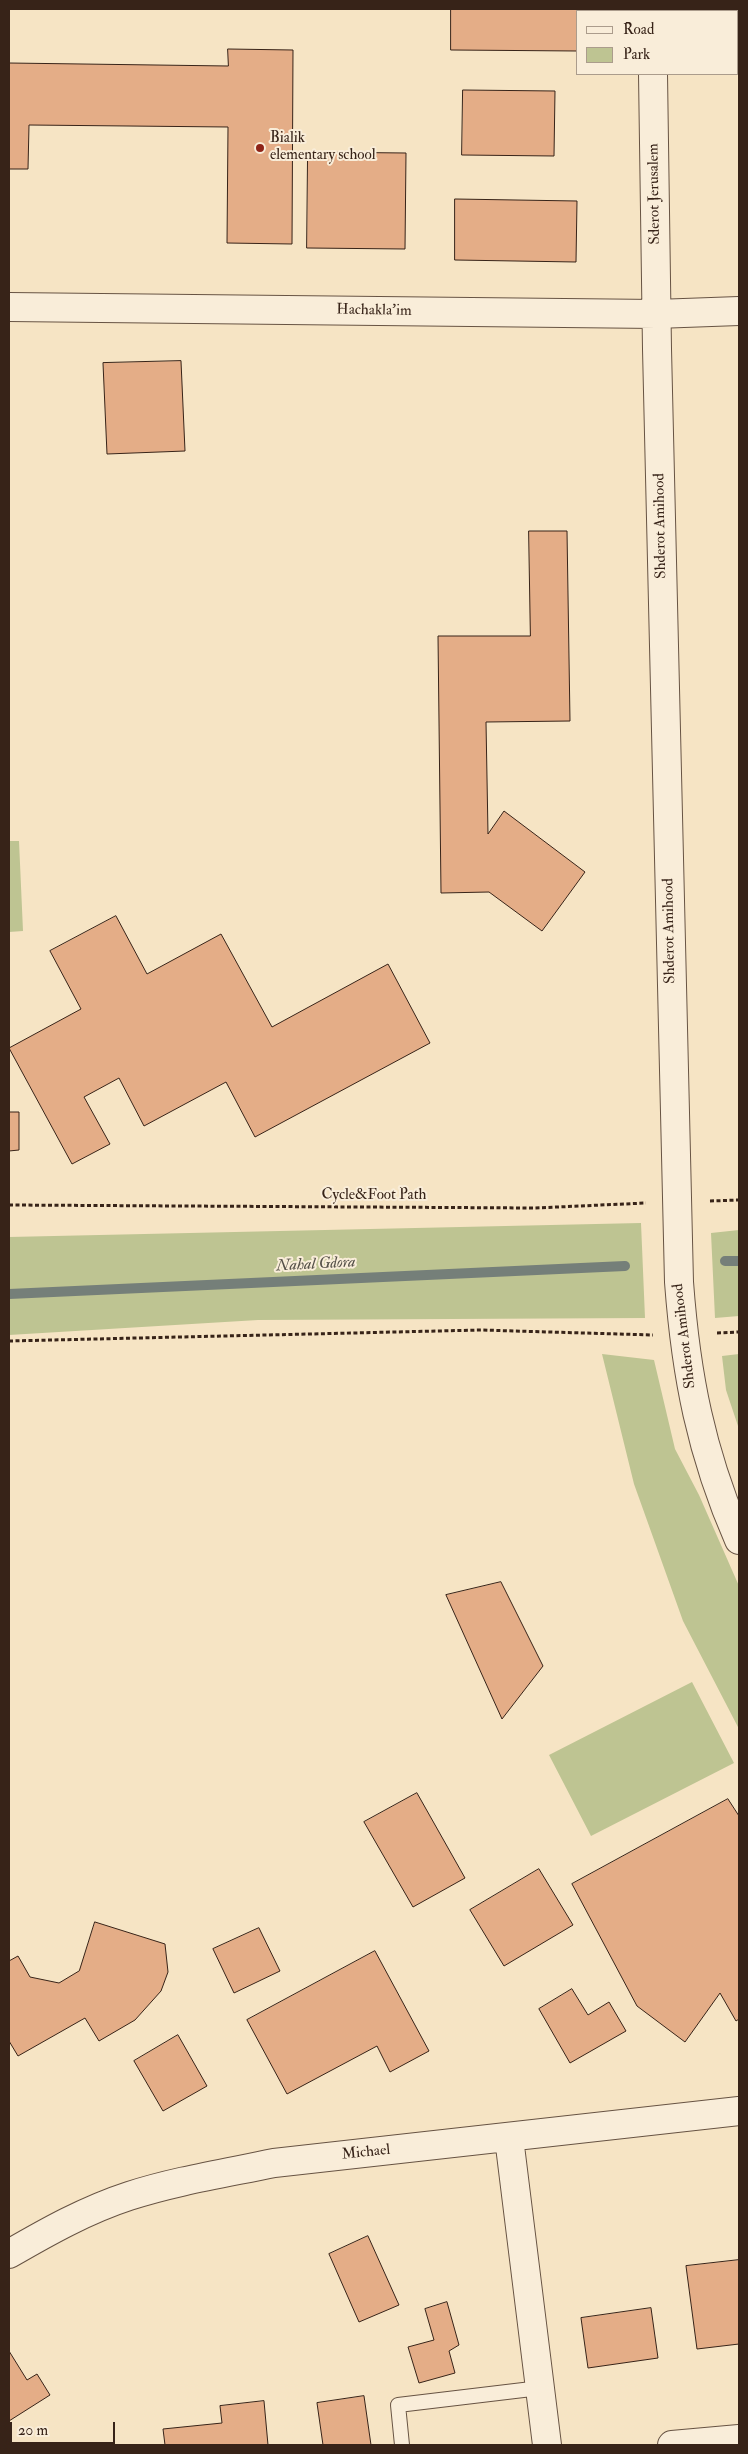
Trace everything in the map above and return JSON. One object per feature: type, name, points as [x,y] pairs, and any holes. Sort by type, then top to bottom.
[{"type":"street","name":"Sderot Jerusalem","points":[[653,75],[656,314]]},
{"type":"street","name":"Hachakla'im","points":[[9,306],[656,314],[739,311]]},
{"type":"street","name":"Shderot Amihood","points":[[656,314],[676,1202],[683,1335],[687,1373],[706,1455],[739,1540]]},
{"type":"street","name":"Michael","points":[[9,2254],[64,2223],[121,2199],[201,2178],[274,2163],[739,2111]]},
{"type":"street","points":[[509,2138],[547,2445]]},
{"type":"street","points":[[672,2445],[739,2439]]},
{"type":"lane","points":[[402,2445],[398,2405],[540,2388]]},
{"type":"path","name":"Cycle&Foot Path","points":[[9,1205],[535,1208],[739,1200]]},
{"type":"path","points":[[9,1341],[482,1330],[683,1335],[739,1332]]},
{"type":"green space","points":[[9,841],[19,841],[23,931],[9,932]]},
{"type":"green space","points":[[641,1223],[645,1318],[258,1320],[9,1335],[9,1237]]},
{"type":"green space","points":[[739,1230],[739,1316],[715,1318],[711,1233]]},
{"type":"green space","points":[[602,1354],[654,1360],[675,1449],[699,1495],[739,1586],[739,1729],[683,1621],[634,1484]]},
{"type":"green space","points":[[739,1354],[739,1429],[726,1390],[722,1356]]},
{"type":"green space","points":[[692,1682],[734,1763],[591,1836],[549,1755]]},
{"type":"building","points":[[451,9],[598,9],[576,10],[576,51],[451,50]]},
{"type":"building","name":"Bialik elementary school","points":[[228,49],[293,50],[292,244],[227,243],[228,127],[29,125],[28,169],[9,169],[9,63],[228,66]]},
{"type":"building","points":[[463,90],[555,91],[554,156],[462,155]]},
{"type":"building","points":[[308,152],[406,153],[405,249],[307,248]]},
{"type":"building","points":[[455,199],[577,201],[576,262],[455,260]]},
{"type":"building","points":[[181,361],[185,451],[107,454],[103,363]]},
{"type":"building","points":[[529,531],[567,531],[570,721],[486,722],[488,834],[504,811],[585,872],[542,931],[489,892],[441,893],[438,636],[530,636]]},
{"type":"building","points":[[116,916],[147,974],[221,934],[272,1027],[388,964],[430,1043],[255,1137],[226,1082],[144,1126],[119,1078],[84,1097],[110,1144],[72,1164],[9,1048],[81,1009],[50,951]]},
{"type":"building","points":[[9,1112],[19,1112],[19,1150],[9,1151]]},
{"type":"building","points":[[501,1582],[543,1666],[502,1719],[446,1595]]},
{"type":"building","points":[[417,1793],[465,1878],[413,1907],[364,1822]]},
{"type":"building","points":[[728,1799],[739,1816],[739,2019],[736,2021],[720,1993],[685,2042],[637,2006],[572,1884]]},
{"type":"building","points":[[539,1869],[573,1925],[504,1966],[470,1910]]},
{"type":"building","points":[[95,1922],[165,1944],[168,1972],[161,1991],[135,2020],[99,2041],[85,2018],[18,2056],[9,2041],[9,1961],[18,1956],[30,1977],[59,1983],[79,1971]]},
{"type":"building","points":[[259,1928],[280,1971],[234,1993],[213,1949]]},
{"type":"building","points":[[375,1951],[429,2051],[390,2072],[377,2046],[287,2094],[247,2020]]},
{"type":"building","points":[[572,1989],[588,2015],[609,2002],[626,2031],[570,2063],[539,2009]]},
{"type":"building","points":[[178,2035],[207,2086],[163,2111],[134,2061]]},
{"type":"building","points":[[368,2236],[399,2305],[359,2322],[329,2254]]},
{"type":"building","points":[[739,2260],[739,2344],[697,2349],[686,2266]]},
{"type":"building","points":[[447,2302],[459,2345],[449,2351],[455,2373],[419,2383],[408,2347],[434,2340],[425,2309]]},
{"type":"building","points":[[651,2308],[658,2358],[588,2368],[581,2318]]},
{"type":"building","points":[[9,2351],[27,2380],[37,2374],[50,2395],[9,2421]]},
{"type":"building","points":[[364,2396],[371,2445],[323,2445],[317,2403]]},
{"type":"building","points":[[264,2401],[268,2445],[165,2445],[163,2429],[222,2423],[220,2406]]},
{"type":"waterway","name":"Nahal Gdora","points":[[725,1261],[739,1261]]},
{"type":"waterway","name":"Nahal Gdora","points":[[9,1294],[625,1266]]},
{"type":"place","name":"Bialik elementary school","points":[[260,148]]}]
